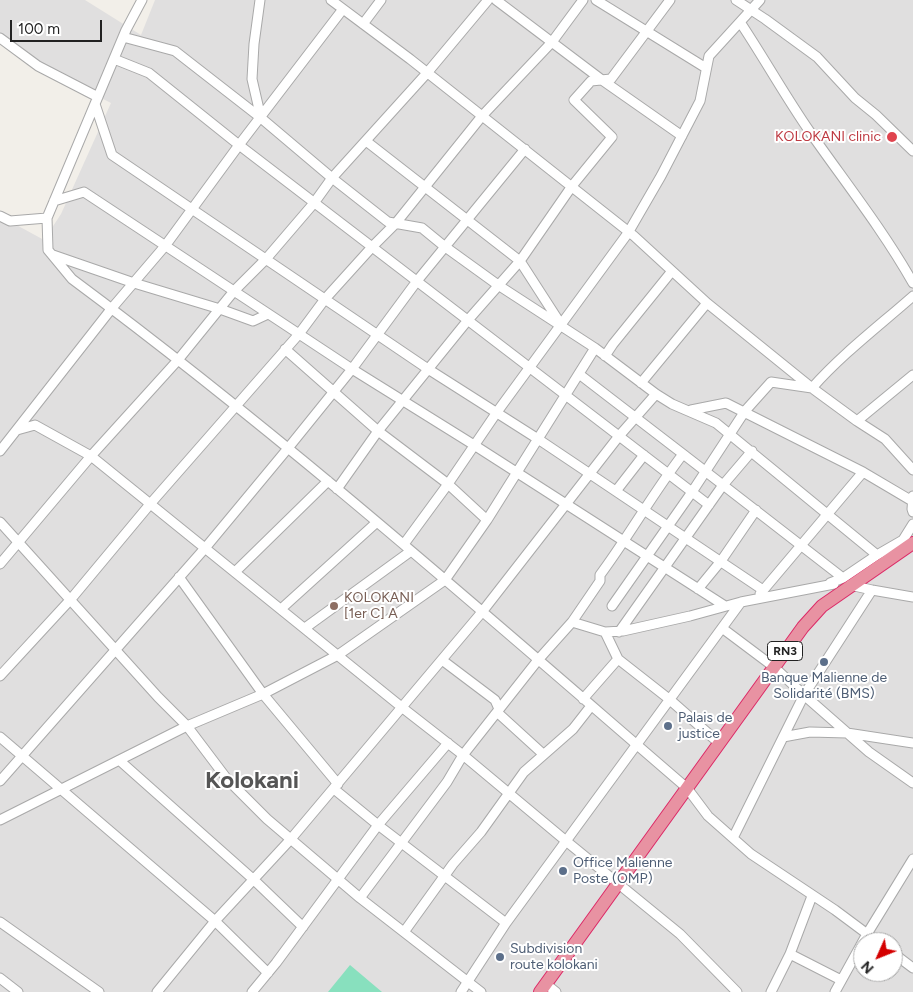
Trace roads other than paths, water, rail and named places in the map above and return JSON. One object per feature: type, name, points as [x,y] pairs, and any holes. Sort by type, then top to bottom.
[{"type":"highway","name":"RN3","points":[[547,989],[618,882],[803,627],[847,582],[913,543]]},
{"type":"street","points":[[142,0],[123,38],[47,218],[48,250],[72,279],[112,308],[289,448],[404,544],[686,788],[708,816],[751,854],[812,896],[836,910],[864,932]]},
{"type":"street","points":[[260,0],[254,44],[252,80],[261,118]]},
{"type":"street","points":[[331,0],[428,73],[634,236],[707,303],[812,388],[885,439],[913,470]]},
{"type":"street","points":[[363,24],[381,0]]},
{"type":"street","points":[[0,564],[91,456],[178,360],[234,291],[266,260],[332,178],[428,73],[488,0]]},
{"type":"street","points":[[496,0],[602,80],[682,136]]},
{"type":"street","points":[[0,676],[71,599],[151,503],[299,334],[325,299],[396,223],[482,116],[552,42],[582,0]]},
{"type":"street","points":[[596,0],[706,68]]},
{"type":"street","points":[[338,489],[402,400],[520,261],[572,186],[612,137],[574,100],[591,81],[611,79],[670,0]]},
{"type":"street","points":[[736,0],[817,57],[855,98],[876,115],[913,151]]},
{"type":"street","points":[[404,544],[497,412],[628,233],[661,176],[700,101],[709,56],[760,0]]},
{"type":"street","points":[[0,451],[112,308],[165,246],[343,9]]},
{"type":"street","points":[[740,22],[796,111],[894,250],[913,283]]},
{"type":"street","points":[[0,38],[38,66],[96,101],[112,155],[428,369],[590,473],[763,590]]},
{"type":"street","points":[[123,38],[175,51],[261,118],[388,222],[422,228],[498,285],[594,348],[656,394],[672,404],[691,410],[716,423],[877,555]]},
{"type":"street","points":[[114,60],[149,73],[239,145],[531,367],[708,505]]},
{"type":"street","points":[[366,141],[520,261],[561,326]]},
{"type":"street","points":[[0,781],[206,547],[289,448],[352,369],[376,334],[444,246],[525,150]]},
{"type":"street","points":[[54,201],[84,192],[352,369],[725,606]]},
{"type":"street","points":[[0,216],[10,221],[47,218]]},
{"type":"street","points":[[53,255],[134,283],[220,308],[253,321],[268,314]]},
{"type":"street","points":[[605,356],[672,271]]},
{"type":"street","points":[[812,388],[833,364],[913,296]]},
{"type":"street","points":[[641,383],[707,303]]},
{"type":"street","points":[[0,820],[187,726],[264,694],[338,655],[445,580],[517,474],[594,348]]},
{"type":"street","points":[[285,349],[378,431],[448,484],[487,520]]},
{"type":"street","points":[[579,374],[801,544],[847,582]]},
{"type":"street","points":[[857,421],[913,375]]},
{"type":"street","points":[[612,606],[692,492],[745,411],[771,382],[812,388]]},
{"type":"street","points":[[157,992],[215,922],[290,840],[442,660],[482,612],[619,436],[656,394]]},
{"type":"street","points":[[691,410],[726,403],[863,472],[912,501]]},
{"type":"street","points":[[17,430],[35,426],[91,456],[206,547],[618,882],[680,934],[737,992]]},
{"type":"street","points":[[619,632],[708,505],[752,452]]},
{"type":"street","points":[[360,898],[447,782],[463,755],[538,660],[572,622],[600,582],[600,576],[625,541],[668,473],[683,454]]},
{"type":"street","points":[[616,491],[644,455]]},
{"type":"street","points":[[755,599],[863,472]]},
{"type":"street","points":[[235,572],[328,481]]},
{"type":"street","points":[[913,496],[913,512]]},
{"type":"street","points":[[698,589],[721,561],[756,510]]},
{"type":"street","points":[[0,522],[158,697],[187,726],[227,779],[290,840],[360,898],[481,992]]},
{"type":"street","points":[[281,609],[377,522]]},
{"type":"street","points":[[847,582],[877,555],[903,540],[913,524]]},
{"type":"street","points":[[305,628],[411,551]]},
{"type":"street","points":[[179,577],[264,694],[336,786],[378,825],[506,923]]},
{"type":"street","points":[[572,622],[605,632],[619,632],[741,602],[830,583],[847,582],[872,590],[913,597]]},
{"type":"street","points":[[733,838],[804,695],[872,590]]},
{"type":"street","points":[[462,992],[506,923],[741,602]]},
{"type":"street","points":[[722,628],[774,667],[869,752],[913,783]]},
{"type":"street","points":[[605,632],[618,660],[669,699],[719,743]]},
{"type":"street","points":[[442,660],[495,700],[499,709],[498,713],[543,754]]},
{"type":"street","points":[[583,699],[618,660]]},
{"type":"street","points":[[404,932],[453,864],[480,832],[524,772],[574,729],[590,706]]},
{"type":"street","points":[[783,737],[810,732],[847,733],[913,743]]},
{"type":"street","points":[[0,737],[59,790],[215,922],[268,973]]},
{"type":"street","points":[[252,992],[303,927],[378,825],[448,743]]},
{"type":"street","points":[[119,760],[254,880],[303,927]]},
{"type":"street","points":[[868,932],[913,859]]},
{"type":"street","points":[[771,992],[790,954],[812,896]]},
{"type":"street","points":[[0,922],[99,992]]},
{"type":"street","points":[[790,954],[841,980]]},
{"type":"street","points":[[835,992],[853,959]]},
{"type":"street","points":[[0,978],[18,992]]},
{"type":"place","name":"KOLOKANI clinic","points":[[892,137]]},
{"type":"place","name":"KOLOKANI [1er C] A","points":[[334,606]]},
{"type":"place","name":"Banque Malienne de Solidarité (BMS)","points":[[824,662]]},
{"type":"place","name":"Palais de justice","points":[[668,726]]},
{"type":"place","name":"Office Malienne Poste (OMP)","points":[[563,871]]},
{"type":"place","name":"Subdivision route kolokani","points":[[500,957]]},
{"type":"district","name":"Kolokani","points":[[252,781]]}]
